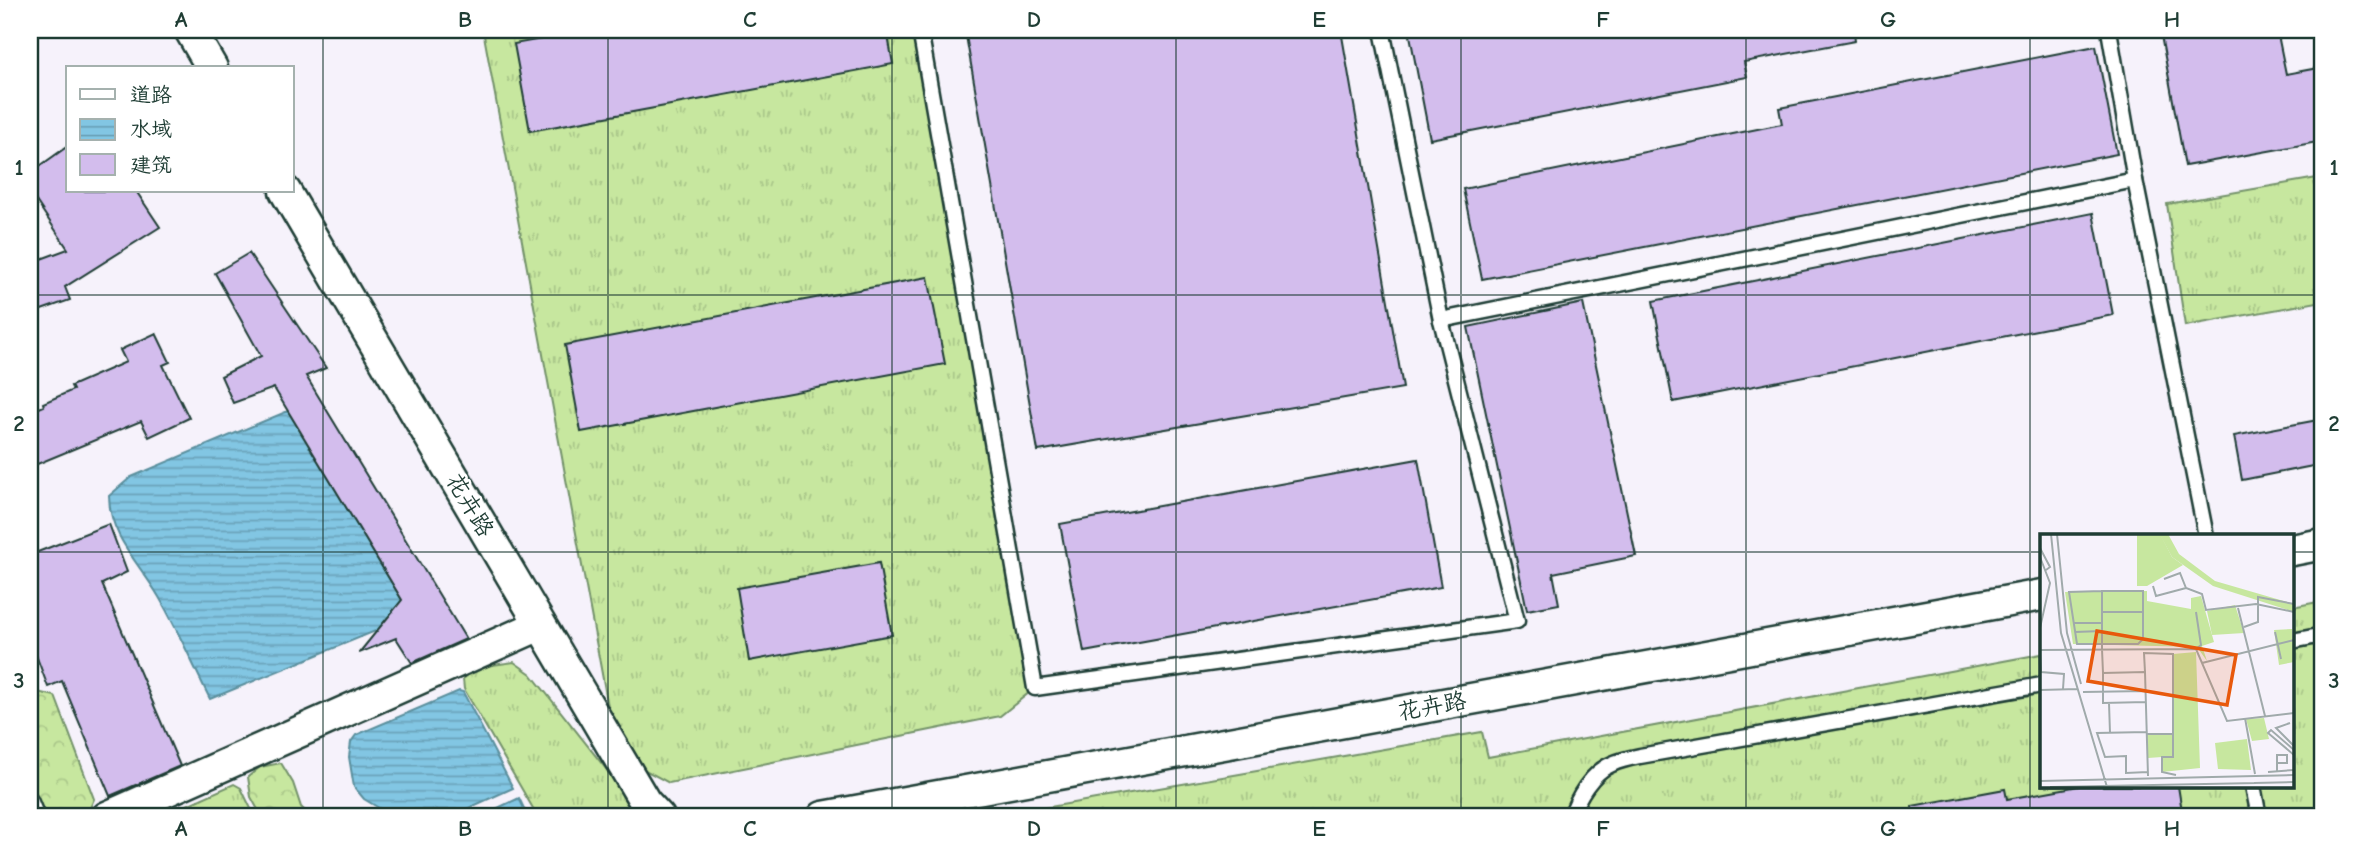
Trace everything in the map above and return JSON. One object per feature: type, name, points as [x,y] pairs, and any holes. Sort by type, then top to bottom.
[{"type":"street","points":[[190,30],[211,66]]},
{"type":"street","name":"花卉路","points":[[286,192],[645,803],[659,817]]},
{"type":"street","points":[[2294,550],[2323,544]]},
{"type":"street","name":"花卉路","points":[[824,817],[2040,595]]},
{"type":"street","points":[[107,817],[540,625]]},
{"type":"lane","points":[[920,30],[1035,688],[1517,621],[1441,320],[1381,30]]},
{"type":"lane","points":[[2109,30],[2135,180],[2206,534]]},
{"type":"lane","points":[[1441,320],[2135,180]]},
{"type":"lane","points":[[2294,641],[2323,635]]},
{"type":"lane","points":[[1571,817],[1577,800],[1600,772],[1609,765],[1640,756],[2040,685]]},
{"type":"lane","points":[[2253,788],[2259,817]]},
{"type":"lane","points":[[30,800],[37,817]]},
{"type":"green space","points":[[483,30],[920,30],[1035,688],[1000,716],[669,783],[617,755]]},
{"type":"green space","points":[[2323,177],[2323,301],[2185,326],[2167,204]]},
{"type":"green space","points":[[2323,601],[2323,817],[992,817],[1482,732],[1488,757],[2040,654],[2040,788],[2294,788],[2294,607]]},
{"type":"green space","points":[[514,662],[531,674],[644,817],[538,817],[464,689],[463,679],[478,667]]},
{"type":"green space","points":[[30,673],[37,692],[55,696],[94,799],[87,815],[30,817]]},
{"type":"green space","points":[[281,763],[293,783],[301,807],[311,817],[262,817],[251,797],[248,777],[260,767]]},
{"type":"green space","points":[[234,784],[241,788],[255,817],[160,817]]},
{"type":"water","points":[[288,411],[402,600],[378,630],[210,699],[166,609],[120,537],[110,510],[109,496],[131,477]]},
{"type":"water","points":[[459,691],[463,692],[513,788],[449,817],[394,817],[364,799],[354,787],[349,757],[351,742],[356,735]]},
{"type":"water","points":[[519,798],[528,817],[479,817]]},
{"type":"building","points":[[592,30],[887,30],[893,64],[530,131],[514,44]]},
{"type":"building","points":[[965,30],[1341,30],[1403,388],[1038,451]]},
{"type":"building","points":[[1409,30],[1854,30],[1855,41],[1744,62],[1747,77],[1430,139]]},
{"type":"building","points":[[2160,30],[2277,30],[2286,74],[2323,67],[2323,141],[2185,166]]},
{"type":"building","points":[[2096,46],[2117,154],[1482,279],[1463,189],[1782,124],[1779,108]]},
{"type":"building","points":[[66,147],[66,192],[137,192],[160,227],[65,287],[70,300],[30,314],[30,263],[68,249],[30,192],[30,173]]},
{"type":"building","points":[[2093,213],[2113,315],[1673,402],[1653,301]]},
{"type":"building","points":[[249,253],[326,368],[306,376],[466,639],[412,663],[396,638],[359,653],[402,600],[274,388],[233,403],[221,376],[261,356],[215,273]]},
{"type":"building","points":[[928,277],[945,364],[581,432],[565,345]]},
{"type":"building","points":[[1583,303],[1636,556],[1553,573],[1559,604],[1527,610],[1468,327]]},
{"type":"building","points":[[156,333],[170,362],[163,365],[189,418],[149,437],[141,421],[30,467],[30,412],[73,390],[71,386],[126,362],[120,350]]},
{"type":"building","points":[[2323,419],[2323,464],[2242,480],[2234,436]]},
{"type":"building","points":[[1418,459],[1441,587],[1084,652],[1060,524]]},
{"type":"building","points":[[109,524],[127,572],[102,584],[180,766],[110,796],[62,681],[48,687],[30,639],[30,555]]},
{"type":"building","points":[[879,563],[892,635],[749,661],[737,588]]},
{"type":"building","points":[[2068,788],[2178,788],[2183,817],[1913,817],[1912,806],[2005,789],[2007,799]]}]
